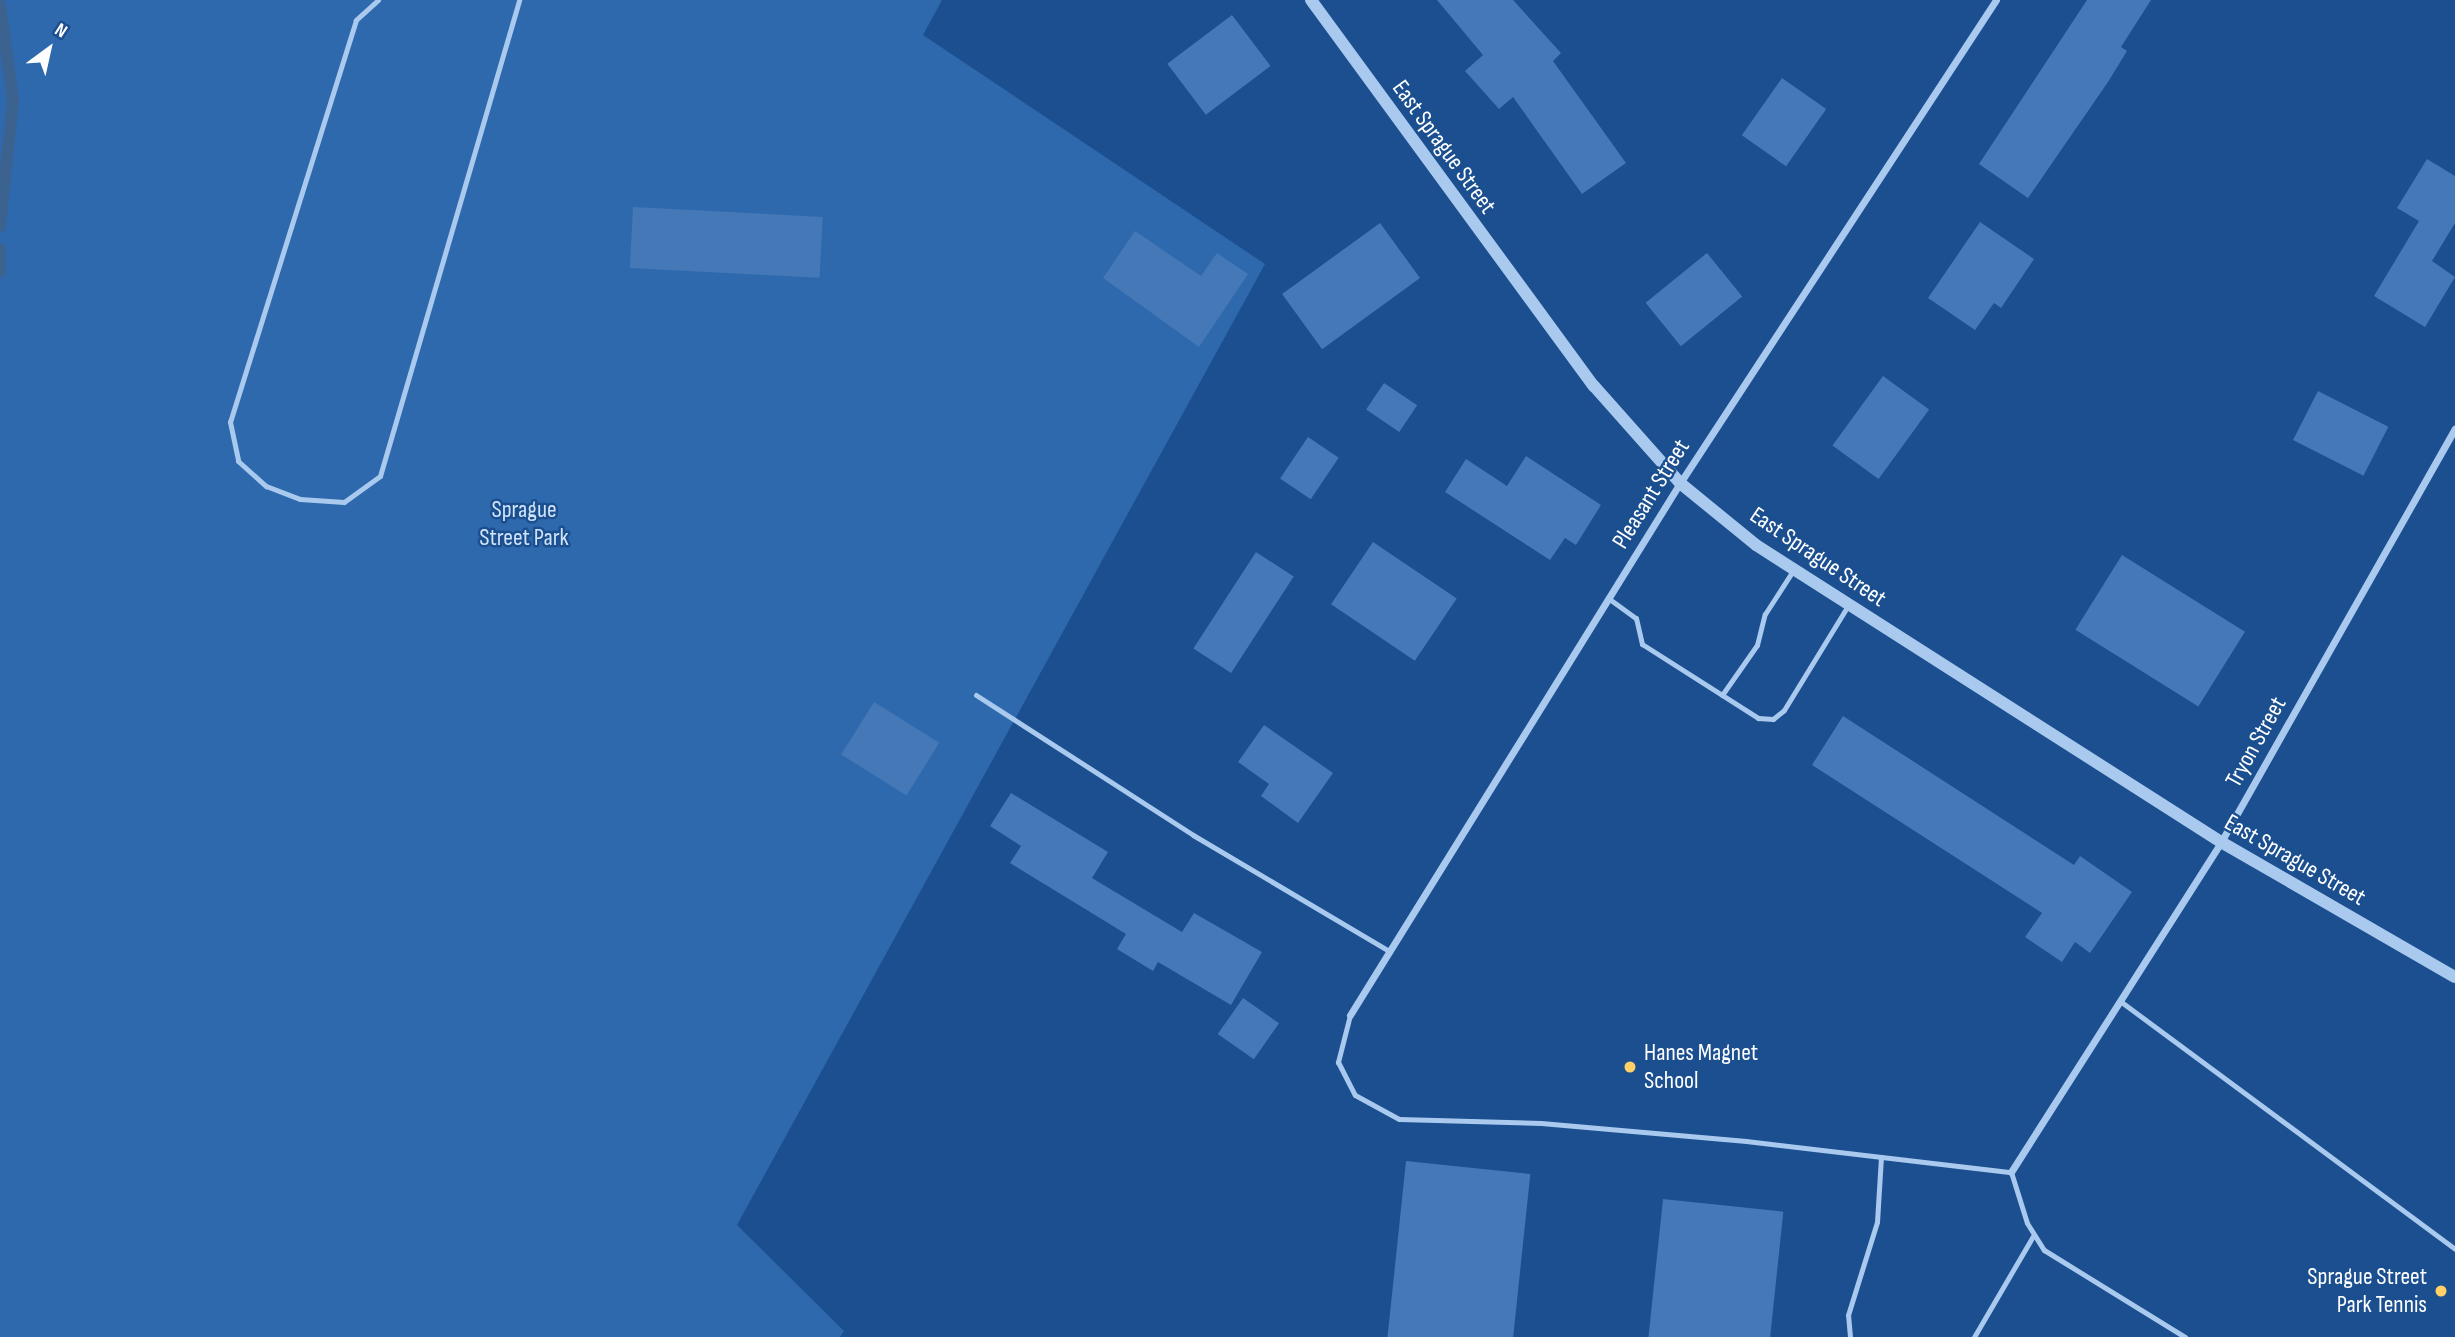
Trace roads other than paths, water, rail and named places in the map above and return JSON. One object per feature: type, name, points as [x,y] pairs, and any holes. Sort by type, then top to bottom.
[{"type":"street","name":"East Sprague Street","points":[[1311,0],[1594,386],[1679,483],[1794,569],[2221,842],[2455,977]]},
{"type":"street","name":"Pleasant Street","points":[[1350,1015],[1679,483],[1996,0]]},
{"type":"street","name":"Tryon Street","points":[[2011,1172],[2221,842],[2455,429]]},
{"type":"lane","points":[[378,0],[356,20],[230,422],[238,461],[266,486],[300,499],[344,502],[380,476],[519,0]]},
{"type":"lane","points":[[1722,695],[1757,645],[1765,614],[1794,569]]},
{"type":"lane","points":[[1608,598],[1636,618],[1642,644],[1758,718],[1773,719],[1849,604]]},
{"type":"lane","points":[[976,695],[1193,835],[1389,951]]},
{"type":"lane","points":[[2120,1001],[2455,1250]]},
{"type":"lane","points":[[1350,1015],[1338,1062],[1355,1095],[1399,1119],[1541,1123],[2011,1172],[2033,1236],[2044,1250],[2185,1337]]},
{"type":"lane","points":[[1850,1337],[1849,1315],[1877,1222],[1881,1157]]},
{"type":"lane","points":[[1973,1337],[2033,1236]]},
{"type":"waterway","points":[[0,5],[13,100],[0,226]]},
{"type":"waterway","points":[[0,249],[0,272]]},
{"type":"place","name":"Hanes Magnet School","points":[[1630,1067]]},
{"type":"place","name":"Sprague Street Park Tennis","points":[[2441,1291]]},
{"type":"park label","name":"Sprague Street Park","points":[[524,524]]}]
